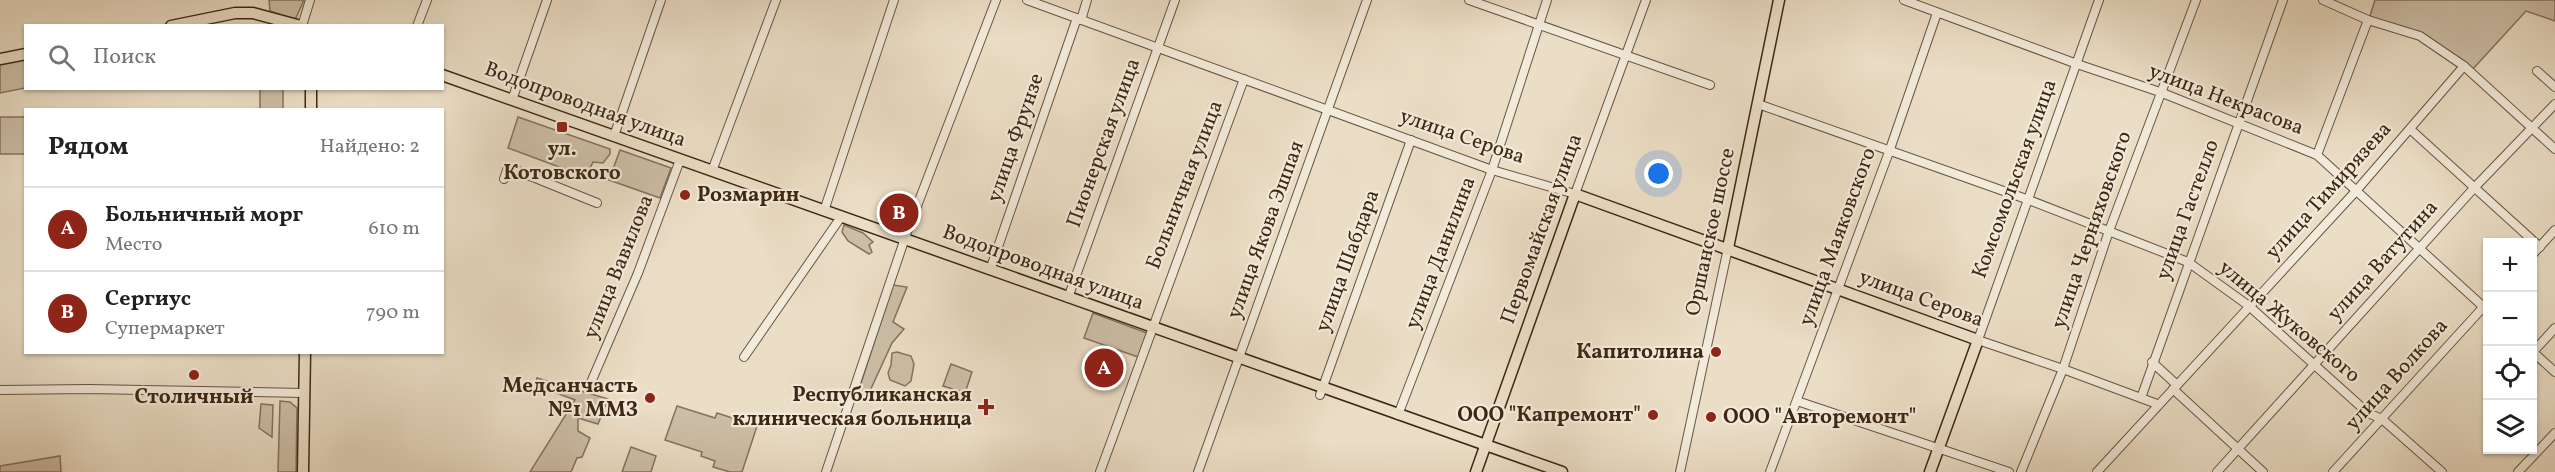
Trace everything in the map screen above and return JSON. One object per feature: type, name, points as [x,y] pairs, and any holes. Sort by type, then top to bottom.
[{"type":"main road","name":"Оршанское шоссе","points":[[1728,248],[1779,0]]},
{"type":"main road","points":[[181,24],[235,13],[253,13],[294,24]]},
{"type":"main road","points":[[0,59],[24,54]]},
{"type":"main road","name":"Водопроводная улица","points":[[444,76],[1239,358],[1322,391],[1562,472]]},
{"type":"main road","points":[[311,90],[311,108]]},
{"type":"main road","name":"улица Серова","points":[[1575,195],[1728,248],[1978,340]]},
{"type":"main road","name":"Первомайская улица","points":[[1476,472],[1575,195]]},
{"type":"main road","name":"Комсомольская улица","points":[[1930,472],[1978,340]]},
{"type":"main road","points":[[303,472],[305,354]]},
{"type":"street","points":[[303,24],[310,0]]},
{"type":"street","points":[[418,24],[427,0]]},
{"type":"street","points":[[512,100],[547,0]]},
{"type":"street","points":[[614,136],[661,0]]},
{"type":"street","points":[[712,171],[776,0]]},
{"type":"street","points":[[824,211],[894,0]]},
{"type":"street","points":[[826,472],[904,239],[996,0]]},
{"type":"street","name":"улица Серова","points":[[1027,0],[1492,170],[1575,195]]},
{"type":"street","name":"улица Фрунзе","points":[[990,270],[1087,0]]},
{"type":"street","name":"Пионерская улица","points":[[1068,298],[1175,0]]},
{"type":"street","name":"улица Якова Эшпая","points":[[1198,472],[1367,0]]},
{"type":"street","points":[[1469,0],[1710,85]]},
{"type":"street","name":"улица Данилина","points":[[1398,415],[1492,170],[1547,0]]},
{"type":"street","name":"Первомайская улица","points":[[1575,195],[1646,0]]},
{"type":"street","name":"улица Некрасова","points":[[1904,0],[2160,92],[2317,155],[2483,304]]},
{"type":"street","name":"Комсомольская улица","points":[[1978,340],[2099,0]]},
{"type":"street","name":"улица Черняховского","points":[[2021,472],[2063,369],[2109,231],[2196,0]]},
{"type":"street","name":"улица Гастелло","points":[[2141,398],[2283,0]]},
{"type":"street","points":[[2323,0],[2368,20],[2420,36],[2464,66],[2555,149]]},
{"type":"street","name":"улица Маяковского","points":[[1770,472],[1889,152],[1937,13]]},
{"type":"street","points":[[2317,155],[2368,20]]},
{"type":"street","name":"улица Тимирязева","points":[[2097,472],[2157,404],[2356,191],[2464,66]]},
{"type":"street","points":[[2537,71],[2555,87]]},
{"type":"street","name":"Больничная улица","points":[[1100,472],[1151,327],[1244,80]]},
{"type":"street","name":"улица Жуковского","points":[[1758,104],[2029,200],[2188,262],[2249,306],[2368,413],[2382,419],[2442,472]]},
{"type":"street","name":"улица Ватутина","points":[[2217,472],[2475,187],[2555,104]]},
{"type":"street","points":[[2410,129],[2540,247]]},
{"type":"street","name":"улица Шабдара","points":[[1322,391],[1411,140]]},
{"type":"street","name":"улица Вавилова","points":[[589,387],[638,273],[680,160]]},
{"type":"street","points":[[504,179],[508,167],[597,203]]},
{"type":"street","points":[[744,357],[840,217]]},
{"type":"street","points":[[2537,250],[2555,230]]},
{"type":"street","name":"Оршанское шоссе","points":[[1680,472],[1728,248]]},
{"type":"street","name":"улица Волкова","points":[[2333,472],[2483,310]]},
{"type":"street","points":[[2537,348],[2555,328]]},
{"type":"street","name":"улица Серова","points":[[1978,340],[2157,404]]},
{"type":"street","points":[[2537,356],[2555,372]]},
{"type":"street","points":[[2152,362],[2237,449],[2263,472]]},
{"type":"street","points":[[0,390],[88,389],[304,393]]},
{"type":"street","points":[[1797,401],[2009,472]]},
{"type":"street","points":[[2518,472],[2555,433]]},
{"type":"shaded area","points":[[269,0],[304,0],[295,20],[270,11]]},
{"type":"shaded area","points":[[2375,0],[2555,0],[2555,21],[2526,11],[2472,70],[2420,34],[2369,19]]},
{"type":"shaded area","points":[[24,59],[24,88],[0,93],[0,64]]},
{"type":"shaded area","points":[[260,90],[283,90],[283,108],[260,108]]},
{"type":"shaded area","points":[[0,117],[24,117],[24,154],[0,154]]},
{"type":"shaded area","points":[[518,117],[610,149],[610,154],[603,163],[593,162],[586,177],[508,148]]},
{"type":"shaded area","points":[[620,150],[671,168],[660,198],[609,180]]},
{"type":"shaded area","points":[[844,225],[863,233],[873,242],[869,245],[872,252],[869,254],[848,241],[842,232]]},
{"type":"shaded area","points":[[893,285],[907,287],[893,322],[904,329],[892,343],[869,393],[858,392],[860,386]]},
{"type":"shaded area","points":[[1093,313],[1147,333],[1138,357],[1084,338]]},
{"type":"shaded area","points":[[892,353],[911,356],[914,364],[911,381],[905,386],[890,380],[888,373]]},
{"type":"shaded area","points":[[951,364],[972,372],[965,393],[943,386]]},
{"type":"shaded area","points":[[537,378],[608,399],[598,424],[578,418],[578,431],[590,438],[582,457],[577,458],[571,472],[530,472],[575,400],[535,385]]},
{"type":"shaded area","points":[[280,401],[290,402],[297,408],[296,472],[278,472]]},
{"type":"shaded area","points":[[261,404],[273,405],[272,437],[259,428]]},
{"type":"shaded area","points":[[677,406],[715,418],[717,413],[757,426],[742,472],[730,472],[713,467],[715,461],[701,456],[702,452],[665,440]]},
{"type":"shaded area","points":[[631,447],[656,456],[651,472],[622,472]]},
{"type":"shaded area","points":[[60,456],[61,472],[0,472],[0,466]]},
{"type":"place","name":"ул. Котовского","points":[[562,127]]},
{"type":"place","name":"Розмарин","points":[[685,195]]},
{"type":"place","name":"Сергиус","points":[[899,213]]},
{"type":"place","name":"Капитолина","points":[[1716,352]]},
{"type":"place","name":"Больничный морг","points":[[1104,368]]},
{"type":"place","name":"Столичный","points":[[194,375]]},
{"type":"place","name":"Медсанчасть №1 ММЗ","points":[[650,398]]},
{"type":"place","name":"Республиканская клиническая больница","points":[[986,407]]},
{"type":"place","name":"ООО \"Капремонт\"","points":[[1653,415]]},
{"type":"place","name":"ООО \"Авторемонт\"","points":[[1711,417]]}]
